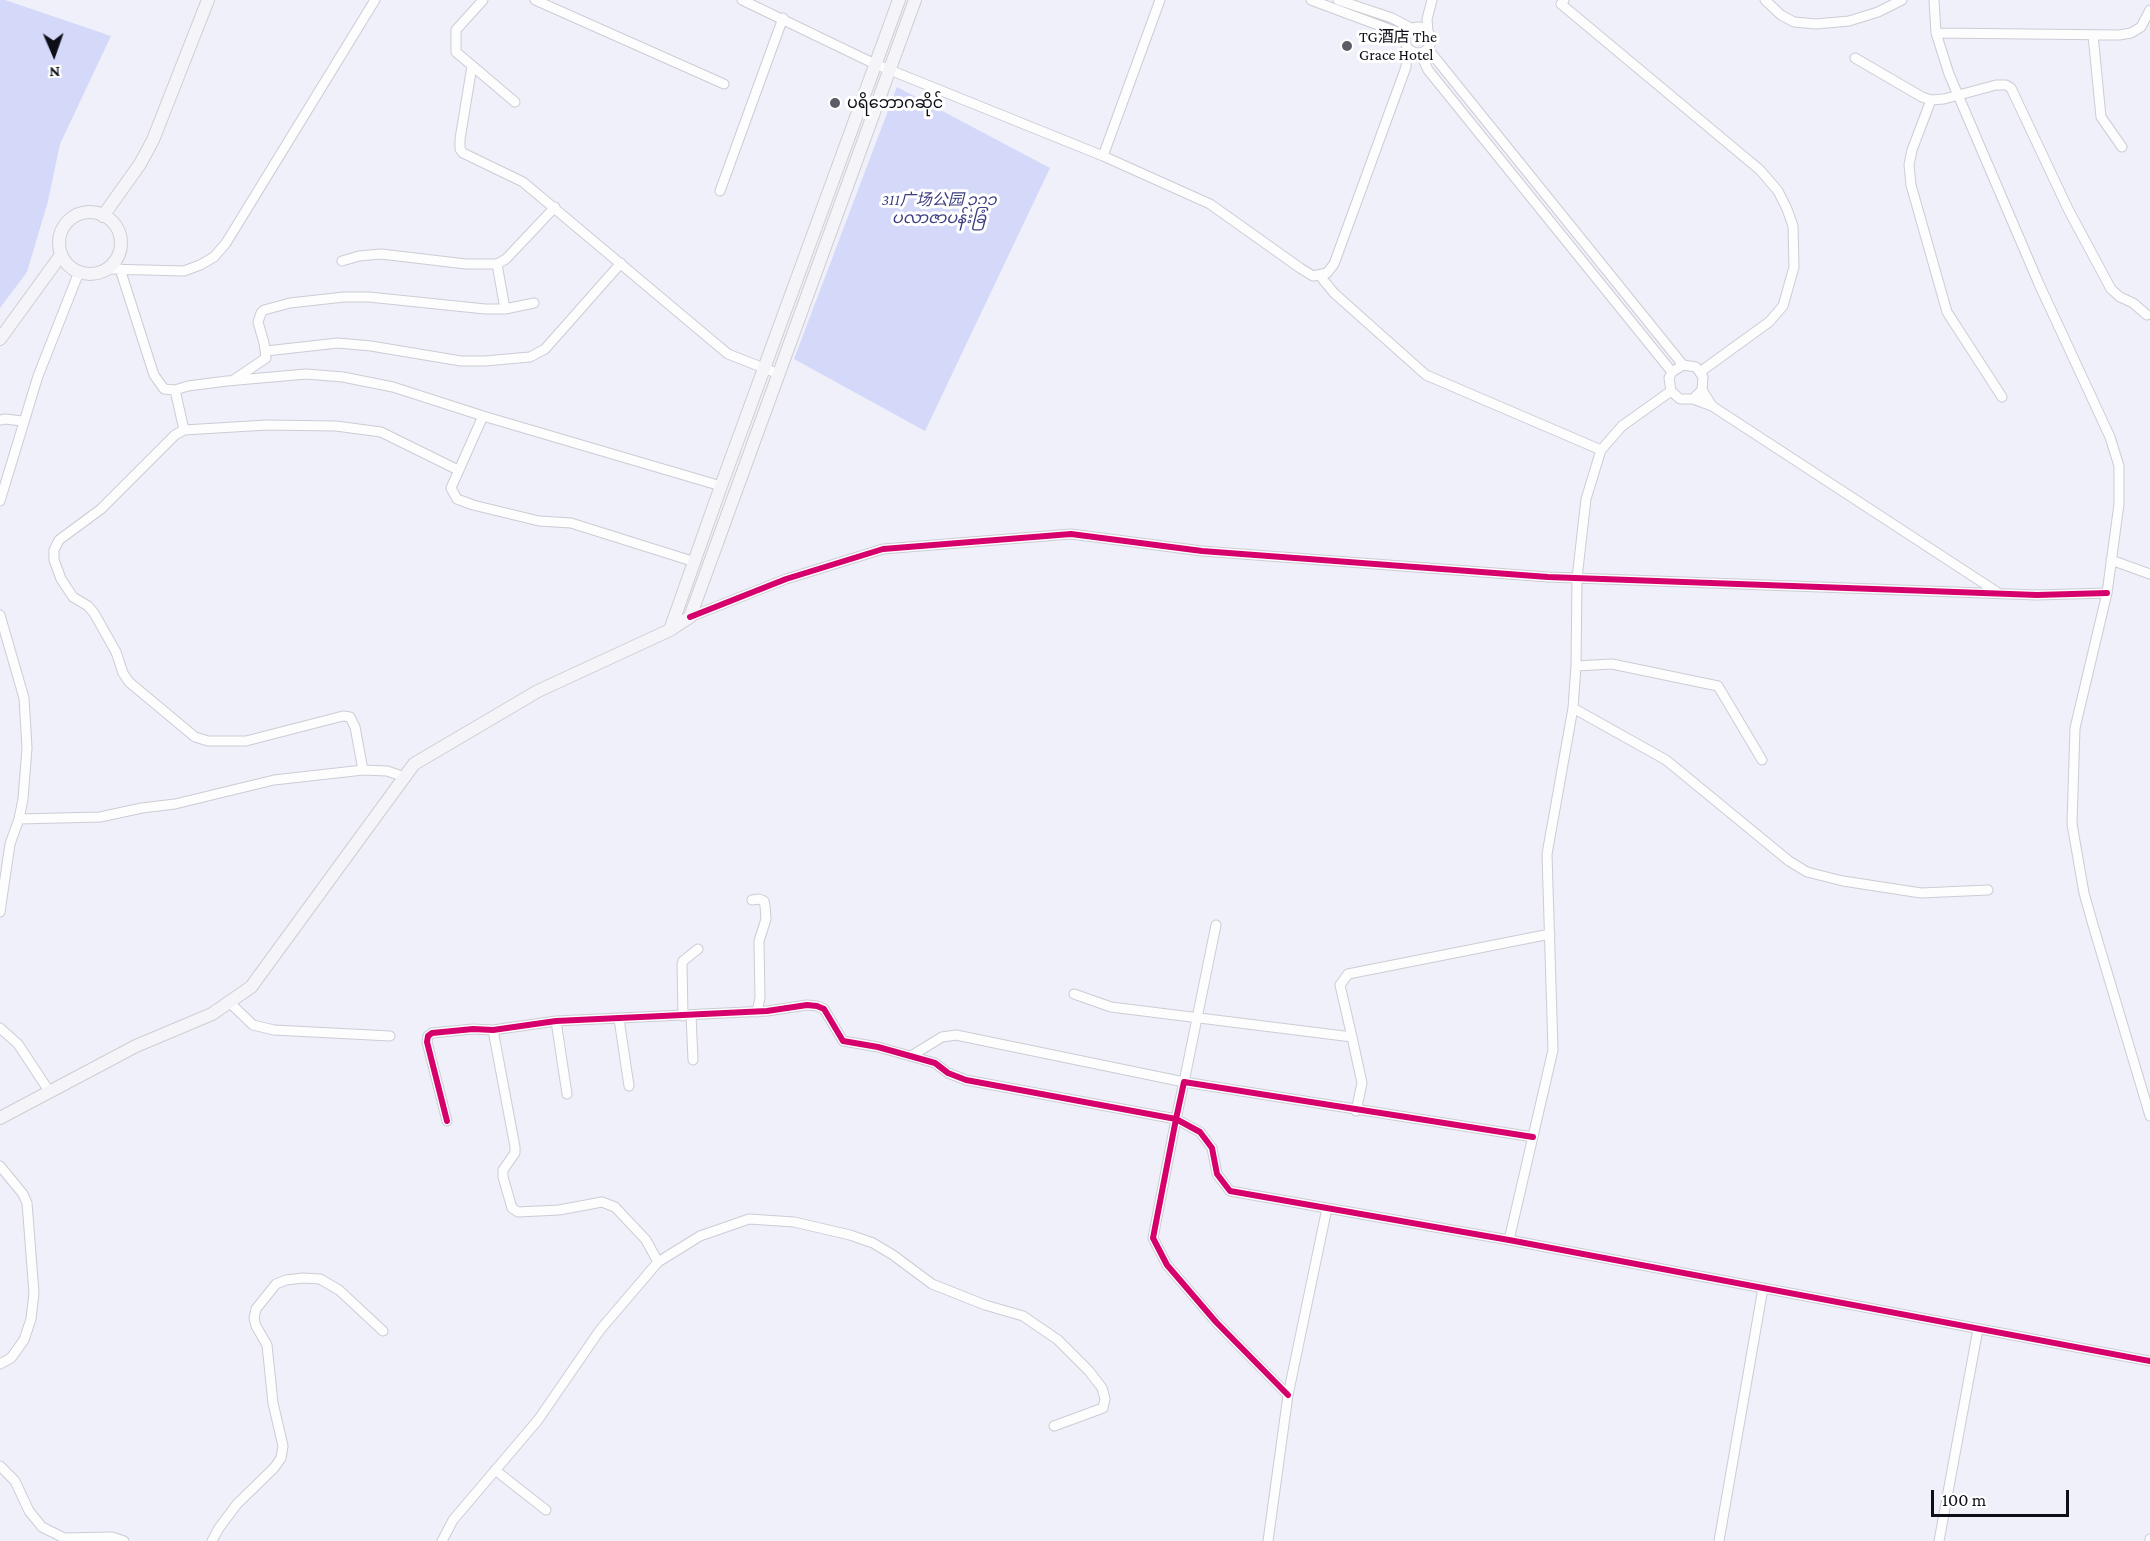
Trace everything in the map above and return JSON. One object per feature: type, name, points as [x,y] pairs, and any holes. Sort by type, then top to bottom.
[{"type":"main road","points":[[103,216],[140,164],[153,140],[207,0]]},
{"type":"main road","points":[[670,630],[899,0]]},
{"type":"main road","points":[[0,1118],[136,1046],[212,1014],[251,987],[414,764],[538,691],[670,630],[690,617],[915,0]]},
{"type":"main road","points":[[830,188],[846,193]]},
{"type":"main road","points":[[88,212],[103,216],[116,226],[120,238],[118,257],[107,269],[91,274],[79,272],[68,266],[60,255],[59,236],[70,219],[88,212]]},
{"type":"main road","points":[[0,339],[60,255]]},
{"type":"main road","points":[[797,278],[812,284]]},
{"type":"street","points":[[107,269],[184,271],[214,257],[226,243],[375,0]]},
{"type":"street","points":[[483,0],[454,34],[458,54],[515,102]]},
{"type":"street","points":[[535,0],[547,2],[724,84]]},
{"type":"street","points":[[742,0],[875,64],[1103,156],[1210,204],[1309,274],[1320,276],[1327,273],[1334,264],[1406,67],[1407,49],[1404,42],[1411,30],[1427,19]]},
{"type":"street","points":[[1103,156],[1160,0]]},
{"type":"street","points":[[1311,0],[1411,30],[1428,32]]},
{"type":"street","points":[[1338,0],[1392,18],[1411,30]]},
{"type":"street","points":[[1406,67],[1422,52],[1431,38],[1427,19],[1432,0]]},
{"type":"street","points":[[1765,0],[1781,15],[1794,22],[1816,24],[1849,21],[1878,12],[1902,0]]},
{"type":"street","points":[[1934,0],[1936,33],[1957,95],[2039,284],[2116,452],[2119,466],[2119,488],[2107,593],[2075,728],[2072,824],[2084,893],[2150,1116]]},
{"type":"street","points":[[1561,1],[1760,170],[1778,191],[1787,209],[1793,226],[1794,267],[1783,306],[1769,322],[1700,372]]},
{"type":"street","points":[[1936,33],[2131,33],[2141,27],[2150,10]]},
{"type":"street","points":[[720,191],[783,18]]},
{"type":"street","points":[[2093,34],[2101,117],[2122,147]]},
{"type":"street","points":[[1407,49],[1422,52],[1475,110],[1683,365]]},
{"type":"street","points":[[1422,52],[1428,70],[1672,372]]},
{"type":"street","points":[[1855,58],[1931,100],[1996,86],[2006,85],[2011,88],[2068,209],[2110,290],[2133,303],[2147,315]]},
{"type":"street","points":[[472,66],[460,148],[463,153],[523,183],[555,207],[728,354],[779,374]]},
{"type":"street","points":[[1931,100],[1912,150],[1909,165],[1911,185],[1947,312],[2002,397]]},
{"type":"street","points":[[1466,117],[1475,110]]},
{"type":"street","points":[[1536,204],[1546,196]]},
{"type":"street","points":[[342,261],[359,256],[381,254],[466,264],[497,264],[506,259],[555,207]]},
{"type":"street","points":[[266,351],[338,343],[371,346],[461,361],[530,357],[545,349],[621,263]]},
{"type":"street","points":[[497,264],[505,309]]},
{"type":"street","points":[[120,270],[154,375],[164,389],[175,390],[233,380],[306,374],[343,377],[393,387],[721,486]]},
{"type":"street","points":[[0,501],[22,421],[79,272]]},
{"type":"street","points":[[1320,276],[1334,293],[1426,375],[1601,450]]},
{"type":"street","points":[[1608,291],[1617,284]]},
{"type":"street","points":[[233,380],[266,358],[258,322],[261,313],[264,310],[290,303],[344,297],[369,297],[463,308],[505,309],[534,303]]},
{"type":"street","points":[[1712,406],[1702,390],[1703,377],[1696,367],[1683,365],[1672,372],[1671,391],[1680,399],[1693,399],[1712,406],[1997,592]]},
{"type":"street","points":[[175,390],[184,430]]},
{"type":"street","points":[[1693,399],[1702,390]]},
{"type":"street","points":[[1509,1240],[1553,1050],[1547,854],[1573,708],[1577,578],[1586,499],[1601,450],[1622,426],[1671,391]]},
{"type":"street","points":[[483,416],[452,488],[457,499],[539,521],[571,523],[695,562]]},
{"type":"street","points":[[0,420],[22,421]]},
{"type":"street","points":[[363,770],[355,727],[350,717],[343,716],[246,741],[208,741],[195,737],[129,682],[123,673],[116,651],[94,613],[88,606],[73,597],[61,579],[54,560],[54,550],[59,540],[101,509],[175,435],[184,430],[267,425],[336,426],[381,432],[458,470]]},
{"type":"street","points":[[690,617],[786,579],[883,549],[1071,534],[1202,551],[1577,578],[2037,595],[2107,593]]},
{"type":"street","points":[[2111,560],[2150,574]]},
{"type":"street","points":[[0,615],[24,698],[27,723],[26,776],[19,819],[10,844],[0,912]]},
{"type":"street","points":[[1576,666],[1612,664],[1718,686],[1762,760]]},
{"type":"street","points":[[1573,708],[1666,760],[1789,861],[1807,872],[1843,881],[1921,893],[1988,890]]},
{"type":"street","points":[[19,819],[100,817],[175,804],[274,780],[363,770],[387,771],[405,777]]},
{"type":"street","points":[[752,900],[764,901],[765,906],[765,919],[759,941],[760,998],[757,1012]]},
{"type":"street","points":[[1216,925],[1153,1238],[1167,1265],[1216,1322],[1288,1395]]},
{"type":"street","points":[[1356,1111],[1362,1083],[1340,985],[1348,974],[1550,934]]},
{"type":"street","points":[[693,1060],[681,965],[698,950]]},
{"type":"street","points":[[1074,994],[1111,1007],[1352,1037]]},
{"type":"street","points":[[229,1002],[253,1025],[274,1030],[390,1036]]},
{"type":"street","points":[[447,1121],[426,1042],[432,1033],[473,1029],[493,1030],[556,1021],[757,1012],[817,1005],[824,1009],[843,1041],[878,1047],[935,1063],[948,1073],[966,1080],[1176,1119],[1200,1132],[1212,1148],[1217,1174],[1230,1191],[1509,1240],[2150,1361]]},
{"type":"street","points":[[619,1019],[629,1086]]},
{"type":"street","points":[[556,1021],[567,1094]]},
{"type":"street","points":[[0,1028],[18,1044],[49,1091]]},
{"type":"street","points":[[493,1030],[515,1147],[515,1153],[503,1170],[512,1208],[518,1212],[559,1210],[602,1202],[615,1207],[646,1240],[658,1262]]},
{"type":"street","points":[[911,1056],[942,1037],[956,1035],[1184,1082],[1356,1111],[1533,1137]]},
{"type":"street","points":[[0,1166],[23,1194],[27,1203],[34,1293],[31,1319],[24,1340],[11,1358],[0,1364]]},
{"type":"street","points":[[1268,1541],[1288,1395],[1327,1208]]},
{"type":"street","points":[[442,1541],[453,1520],[538,1420],[600,1330],[658,1262],[700,1236],[749,1219],[794,1222],[850,1234],[893,1255],[932,1284],[985,1305],[1023,1316],[1058,1340],[1102,1388],[1105,1399],[1103,1408],[1054,1426]]},
{"type":"street","points":[[212,1541],[237,1503],[274,1468],[281,1458],[283,1446],[273,1403],[267,1345],[254,1318],[256,1309],[276,1284],[286,1280],[320,1278],[339,1290],[383,1331]]},
{"type":"street","points":[[1719,1541],[1763,1288]]},
{"type":"street","points":[[1939,1541],[1978,1329]]},
{"type":"street","points":[[0,1466],[15,1481],[30,1511],[42,1527],[64,1538],[111,1537],[124,1541]]},
{"type":"street","points":[[495,1470],[546,1510]]},
{"type":"street","points":[[46,1541],[48,1530]]},
{"type":"green space","points":[[0,0],[111,36],[60,144],[48,201],[27,272],[0,308]]},
{"type":"green space","name":"311广场公园 ၃၁၁ ပလာဇာပန်းခြံ","points":[[897,87],[1050,168],[925,431],[794,359]]},
{"type":"cycle path","points":[[690,617],[786,579],[883,549],[1071,534],[1202,551],[1548,577],[2037,595],[2107,593]]},
{"type":"cycle path","points":[[447,1121],[427,1042],[428,1036],[432,1033],[473,1029],[493,1030],[556,1021],[767,1011],[807,1005],[824,1009],[843,1041],[878,1047],[935,1063],[948,1073],[966,1080],[1176,1119],[1184,1082],[1533,1137]]},
{"type":"cycle path","points":[[1288,1395],[1216,1322],[1167,1265],[1153,1238],[1176,1119],[1200,1132],[1212,1148],[1217,1174],[1230,1191],[1509,1240],[2150,1361]]},
{"type":"place","name":"TG酒店 The Grace Hotel","points":[[1347,46]]},
{"type":"place","name":"ပရိဘောဂဆိုင်","points":[[835,103]]}]
